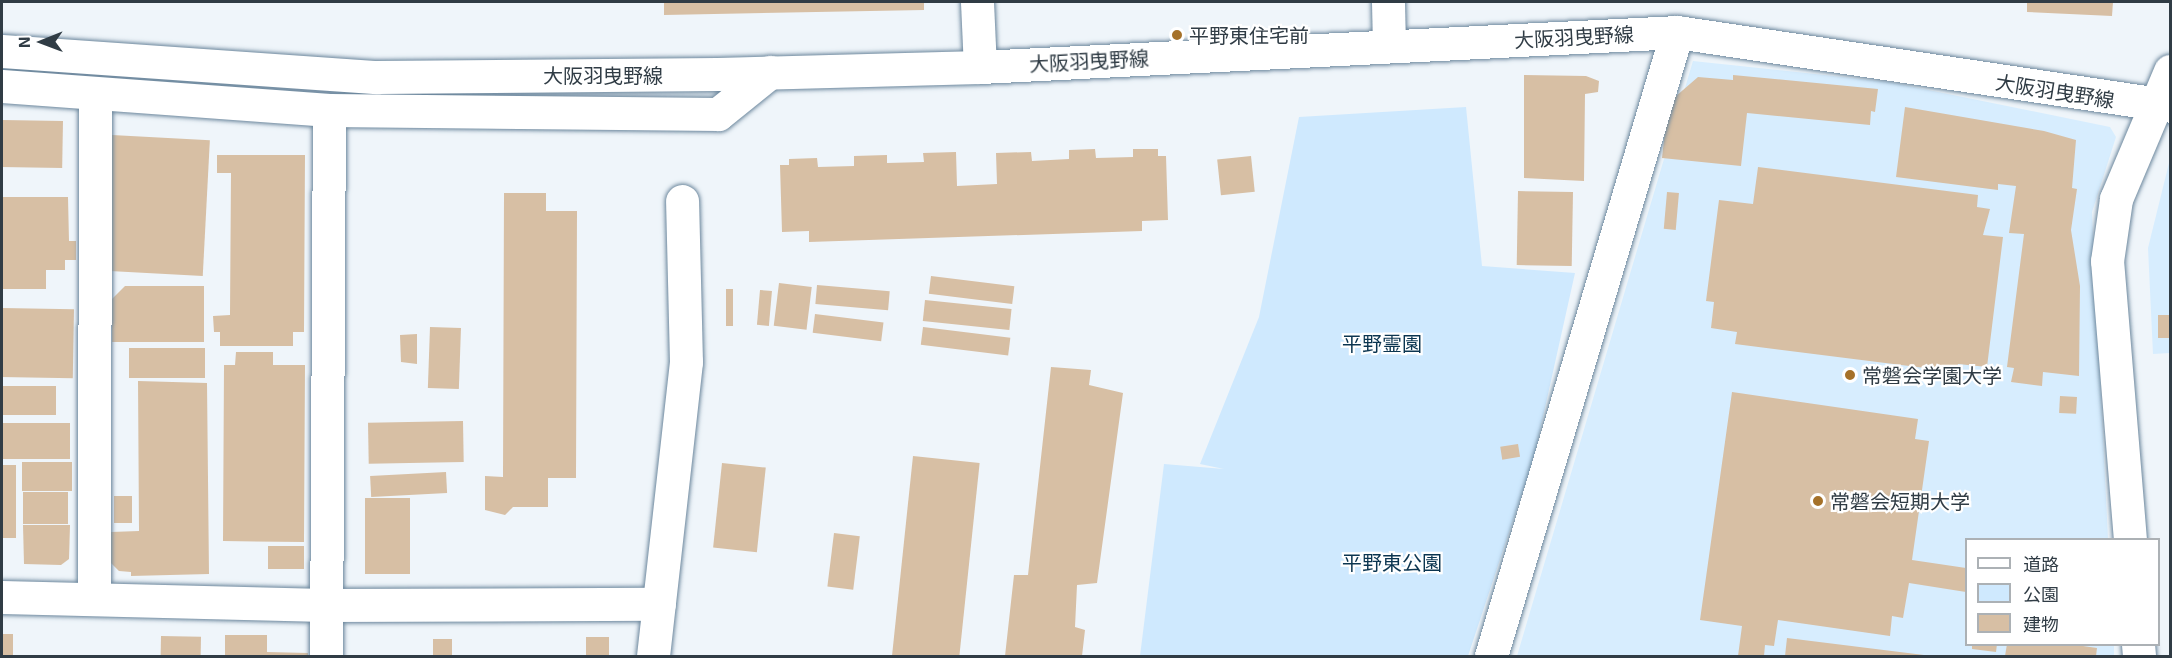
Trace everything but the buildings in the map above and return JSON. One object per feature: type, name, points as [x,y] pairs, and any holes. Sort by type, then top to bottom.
[{"type":"street","points":[[977,2],[980,67]]},
{"type":"street","points":[[1388,2],[1389,46]]},
{"type":"street","points":[[1491,657],[1677,32]]},
{"type":"street","name":"大阪羽曳野線","points":[[2,51],[377,77],[980,67],[1677,32],[2164,106]]},
{"type":"street","points":[[2130,538],[2107,261],[2116,199],[2164,106],[2170,70]]},
{"type":"street","points":[[2,86],[329,110],[718,114],[771,72]]},
{"type":"street","points":[[94,599],[95,94]]},
{"type":"street","points":[[326,657],[329,110]]},
{"type":"street","points":[[653,657],[686,362],[682,201]]},
{"type":"street","points":[[2,597],[325,605],[659,604]]},
{"type":"shaded area","name":"常磐会学園大学","points":[[1693,61],[1889,82],[2110,127],[2116,137],[2092,212],[2108,538],[1965,538],[1965,646],[2114,646],[2114,656],[1517,656]]},
{"type":"shaded area","points":[[2170,159],[2170,353],[2153,354],[2148,248]]},
{"type":"green space","points":[[1466,107],[1482,266],[1575,273],[1534,457],[1468,656],[1140,656],[1164,464],[1224,469],[1200,464],[1259,317],[1299,117]]},
{"type":"place","name":"平野東住宅前","points":[[1177,35]]},
{"type":"place","name":"常磐会学園大学","points":[[1850,375]]},
{"type":"place","name":"常磐会短期大学","points":[[1818,501]]},
{"type":"park label","name":"平野霊園","points":[[1382,343]]},
{"type":"park label","name":"平野東公園","points":[[1392,562]]}]
